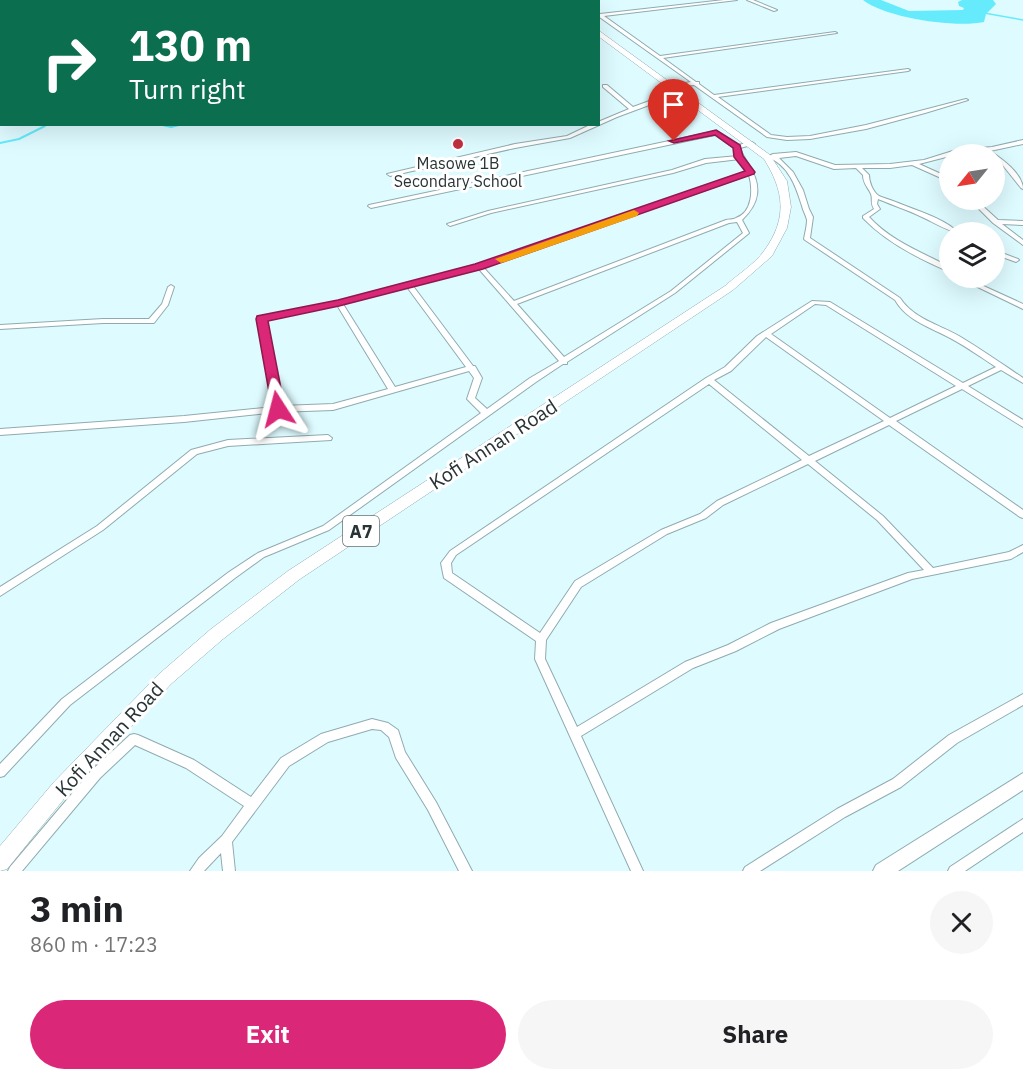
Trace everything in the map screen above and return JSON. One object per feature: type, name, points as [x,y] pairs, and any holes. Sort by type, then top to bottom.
[{"type":"main road","name":"Kofi Annan Road","points":[[0,862],[60,788],[165,678],[217,634],[294,575],[729,288],[768,254],[782,228],[786,207],[782,181],[770,157],[600,34]]},
{"type":"main road","points":[[882,871],[1020,787]]},
{"type":"street","points":[[735,0],[600,15],[769,135],[777,138],[825,134],[966,100]]},
{"type":"street","points":[[749,0],[775,10]]},
{"type":"street","points":[[661,57],[836,33]]},
{"type":"street","points":[[715,96],[908,70]]},
{"type":"street","points":[[600,123],[666,96],[660,88],[697,83]]},
{"type":"street","points":[[605,86],[632,109]]},
{"type":"street","points":[[626,102],[645,104]]},
{"type":"street","points":[[390,174],[515,146],[568,137],[593,126]]},
{"type":"street","points":[[371,206],[716,132],[737,147],[739,157],[747,164],[751,172],[755,190],[753,202],[748,211],[738,220],[728,221],[514,303]]},
{"type":"street","points":[[1005,146],[1023,142]]},
{"type":"street","points":[[737,147],[752,144]]},
{"type":"street","points":[[770,157],[796,154],[834,167],[859,168],[925,162],[939,158]]},
{"type":"street","points":[[450,224],[490,212],[673,171],[705,161],[739,157]]},
{"type":"street","points":[[770,157],[782,163],[801,191],[804,208],[810,217],[807,239],[898,299],[911,315],[956,338],[1023,381]]},
{"type":"street","points":[[911,163],[939,175]]},
{"type":"street","points":[[1005,164],[1023,187]]},
{"type":"street","points":[[859,168],[866,175],[866,181],[875,196],[939,223]]},
{"type":"street","points":[[278,409],[261,319],[339,303],[479,266],[751,172]]},
{"type":"street","points":[[875,196],[874,204],[877,209],[864,217],[872,226],[896,242],[939,264]]},
{"type":"street","points":[[983,210],[995,222]]},
{"type":"street","points":[[0,772],[66,702],[232,574],[261,555],[326,528],[533,380],[673,292],[746,233],[738,220]]},
{"type":"street","points":[[1005,222],[1023,223]]},
{"type":"street","points":[[1005,230],[1023,243]]},
{"type":"street","points":[[1005,256],[1016,260]]},
{"type":"street","points":[[479,266],[564,362]]},
{"type":"street","points":[[408,285],[472,368],[478,378],[471,399],[487,414]]},
{"type":"street","points":[[0,327],[103,321],[151,321],[165,305],[171,287]]},
{"type":"street","points":[[983,288],[1023,307]]},
{"type":"street","points":[[540,639],[447,575],[446,563],[453,553],[728,369],[766,334],[814,302],[828,303],[1023,424]]},
{"type":"street","points":[[339,303],[393,391]]},
{"type":"street","points":[[766,334],[1023,515]]},
{"type":"street","points":[[0,432],[184,419],[278,409],[333,407],[472,368]]},
{"type":"street","points":[[637,871],[540,659],[540,639],[578,584],[664,532],[703,516],[720,503],[1000,368]]},
{"type":"street","points":[[709,380],[880,518],[930,570]]},
{"type":"street","points":[[0,592],[100,528],[194,452],[228,443],[328,438]]},
{"type":"street","points":[[575,734],[689,665],[732,648],[775,626],[930,570],[941,571],[1011,555],[1023,548]]},
{"type":"street","points":[[749,871],[841,813],[897,783],[953,739],[1023,699]]},
{"type":"street","points":[[196,871],[203,861],[226,840],[285,762],[324,738],[372,724],[384,726],[394,734],[400,754],[432,806],[466,871]]},
{"type":"street","points":[[14,871],[96,774],[134,738],[190,764],[253,805]]},
{"type":"street","points":[[954,871],[1023,825]]},
{"type":"street","points":[[226,840],[229,871]]},
{"type":"water","points":[[863,0],[881,0],[909,11],[963,10],[964,8],[959,6],[958,2],[962,0],[993,0],[996,4],[986,14],[984,22],[956,24],[921,20],[888,12]]},
{"type":"waterway","points":[[984,13],[1023,20]]},
{"type":"waterway","points":[[0,143],[19,139],[45,126]]},
{"type":"waterway","points":[[167,126],[175,126]]},
{"type":"slow traffic","points":[[501,259],[634,213]]},
{"type":"place","name":"Masowe 1B Secondary School","points":[[458,144]]},
{"type":"route","points":[[278,409],[270,356],[261,319],[339,303],[479,266],[751,172],[747,164],[739,157],[737,147],[716,132],[674,141]]}]
